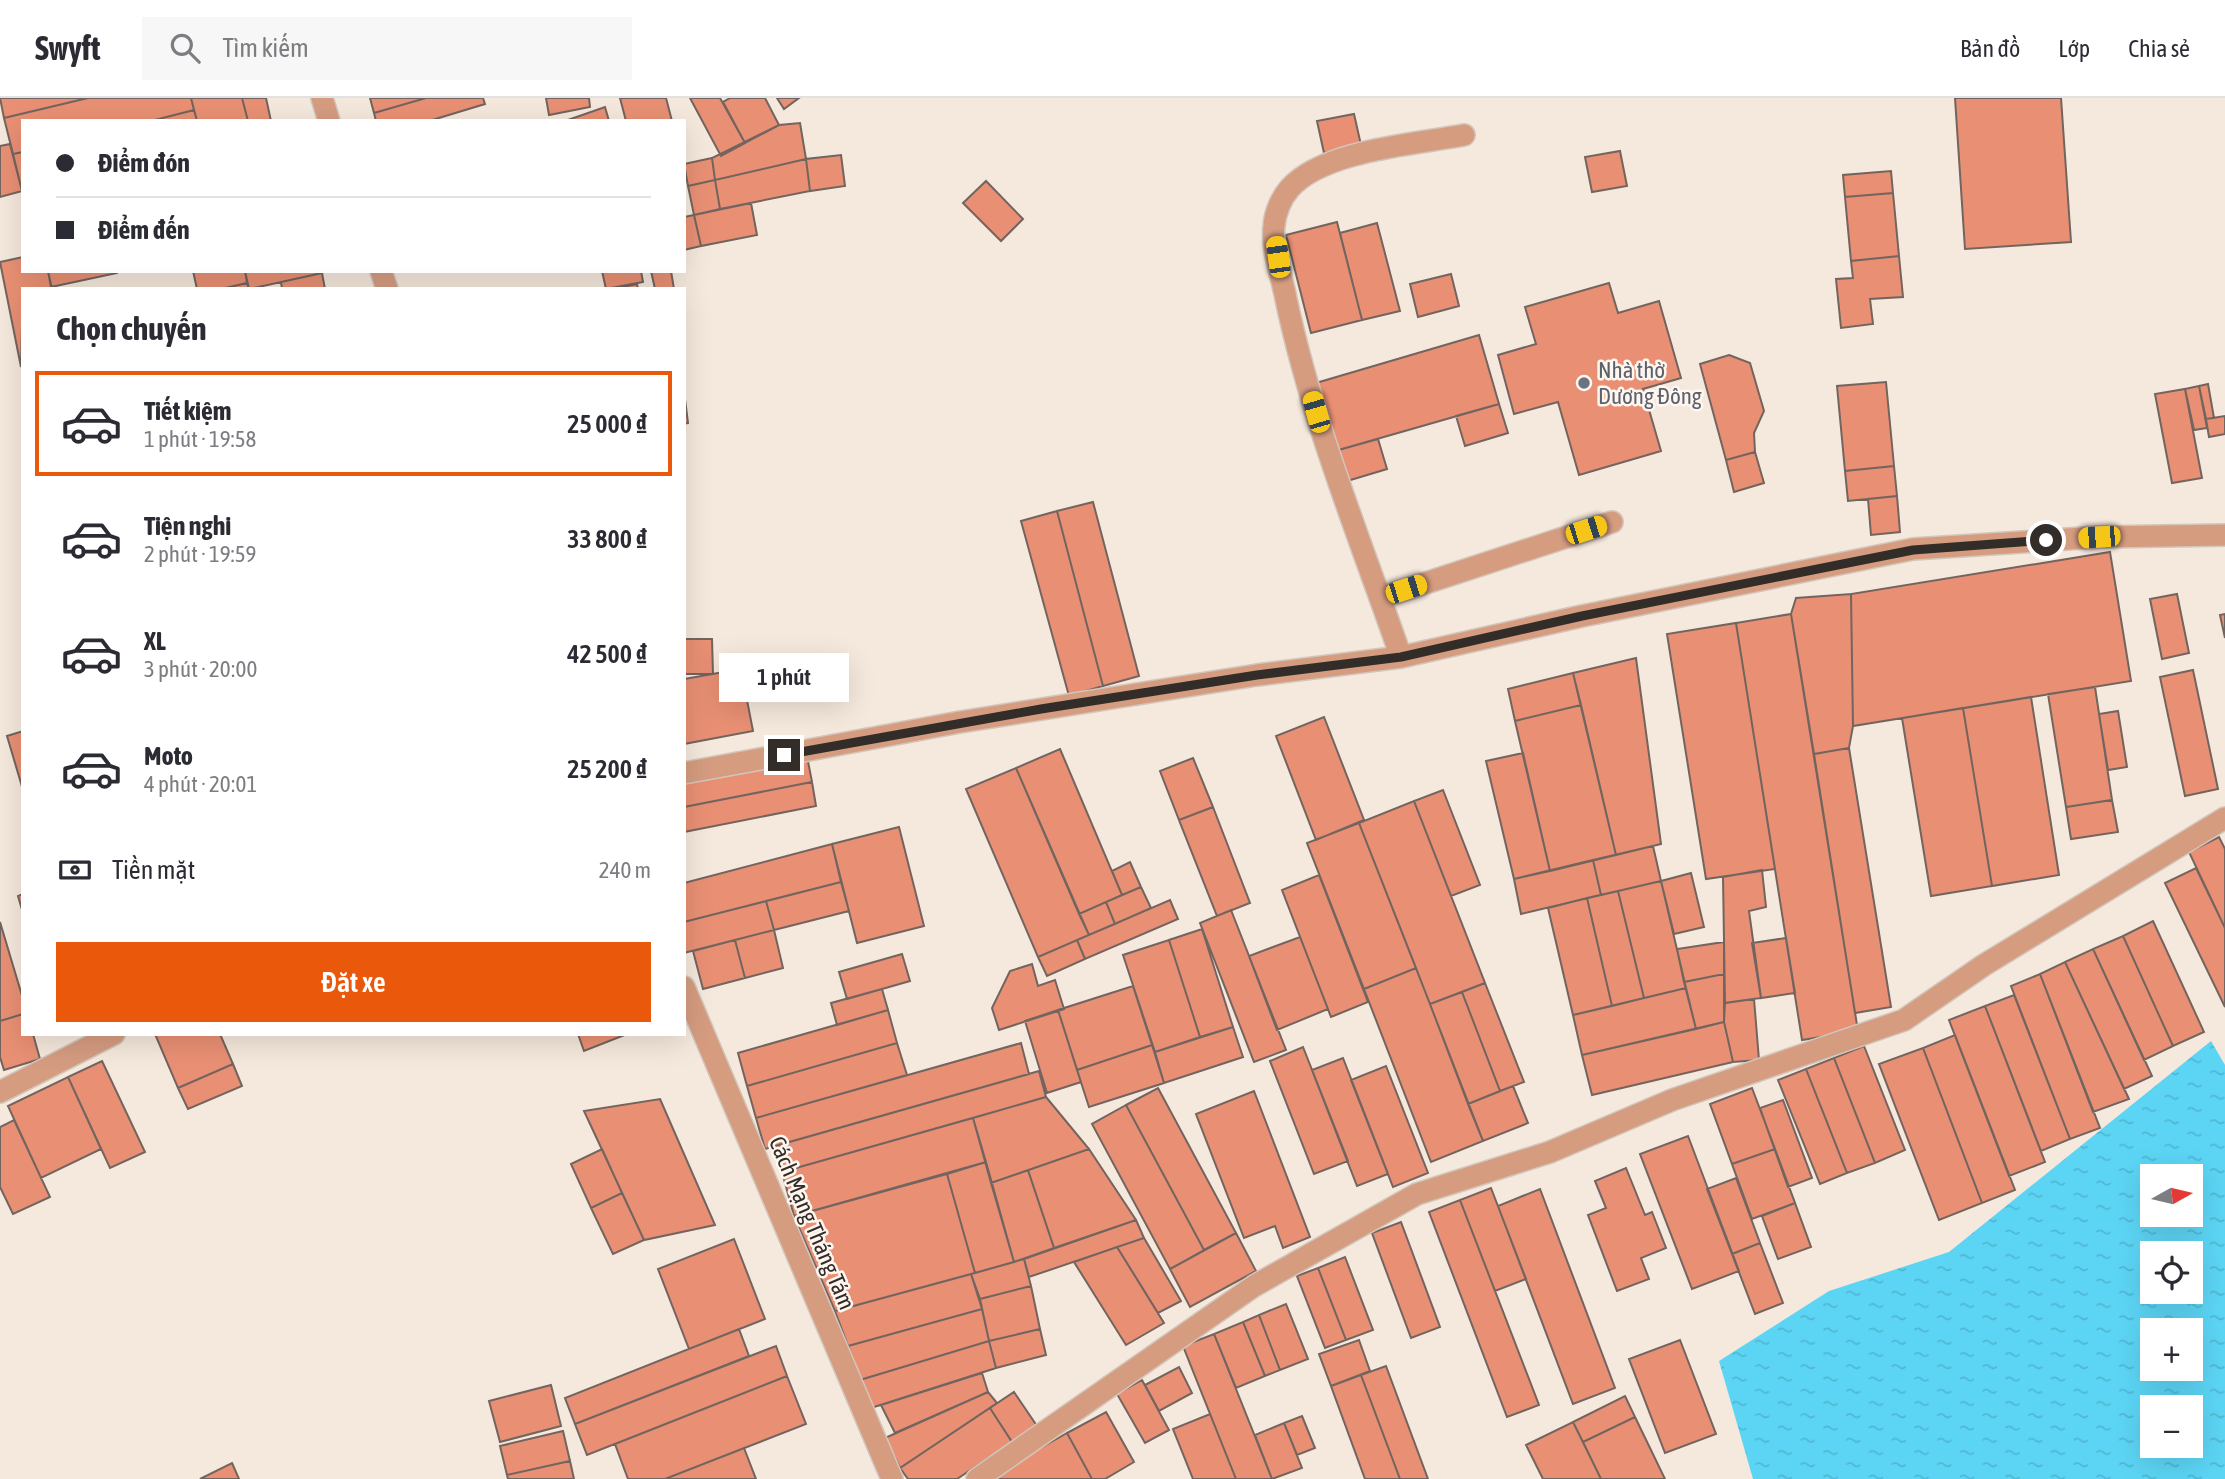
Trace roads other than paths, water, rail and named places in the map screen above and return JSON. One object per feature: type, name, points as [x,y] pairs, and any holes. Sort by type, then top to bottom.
[{"type":"street","points":[[322,98],[328,119]]},
{"type":"street","points":[[1401,657],[1323,438],[1294,334],[1273,228],[1279,205],[1289,189],[1305,174],[1340,159],[1464,135]]},
{"type":"street","points":[[1380,598],[1612,522]]},
{"type":"street","points":[[686,773],[960,722],[1257,675],[1401,657],[1582,616],[1913,550],[2099,537],[2225,535]]},
{"type":"street","points":[[977,1479],[1254,1286],[1417,1194],[1549,1152],[1672,1100],[1904,1020],[1984,965],[2225,818]]},
{"type":"street","name":"Cách Mạng Tháng Tám","points":[[686,992],[892,1479]]},
{"type":"street","points":[[0,1092],[110,1036]]},
{"type":"water","points":[[2211,1041],[2225,1065],[2225,1479],[1753,1479],[1719,1361],[1829,1291],[1949,1252]]},
{"type":"place","name":"Nhà thờ Dương Đông","points":[[1584,383]]}]
